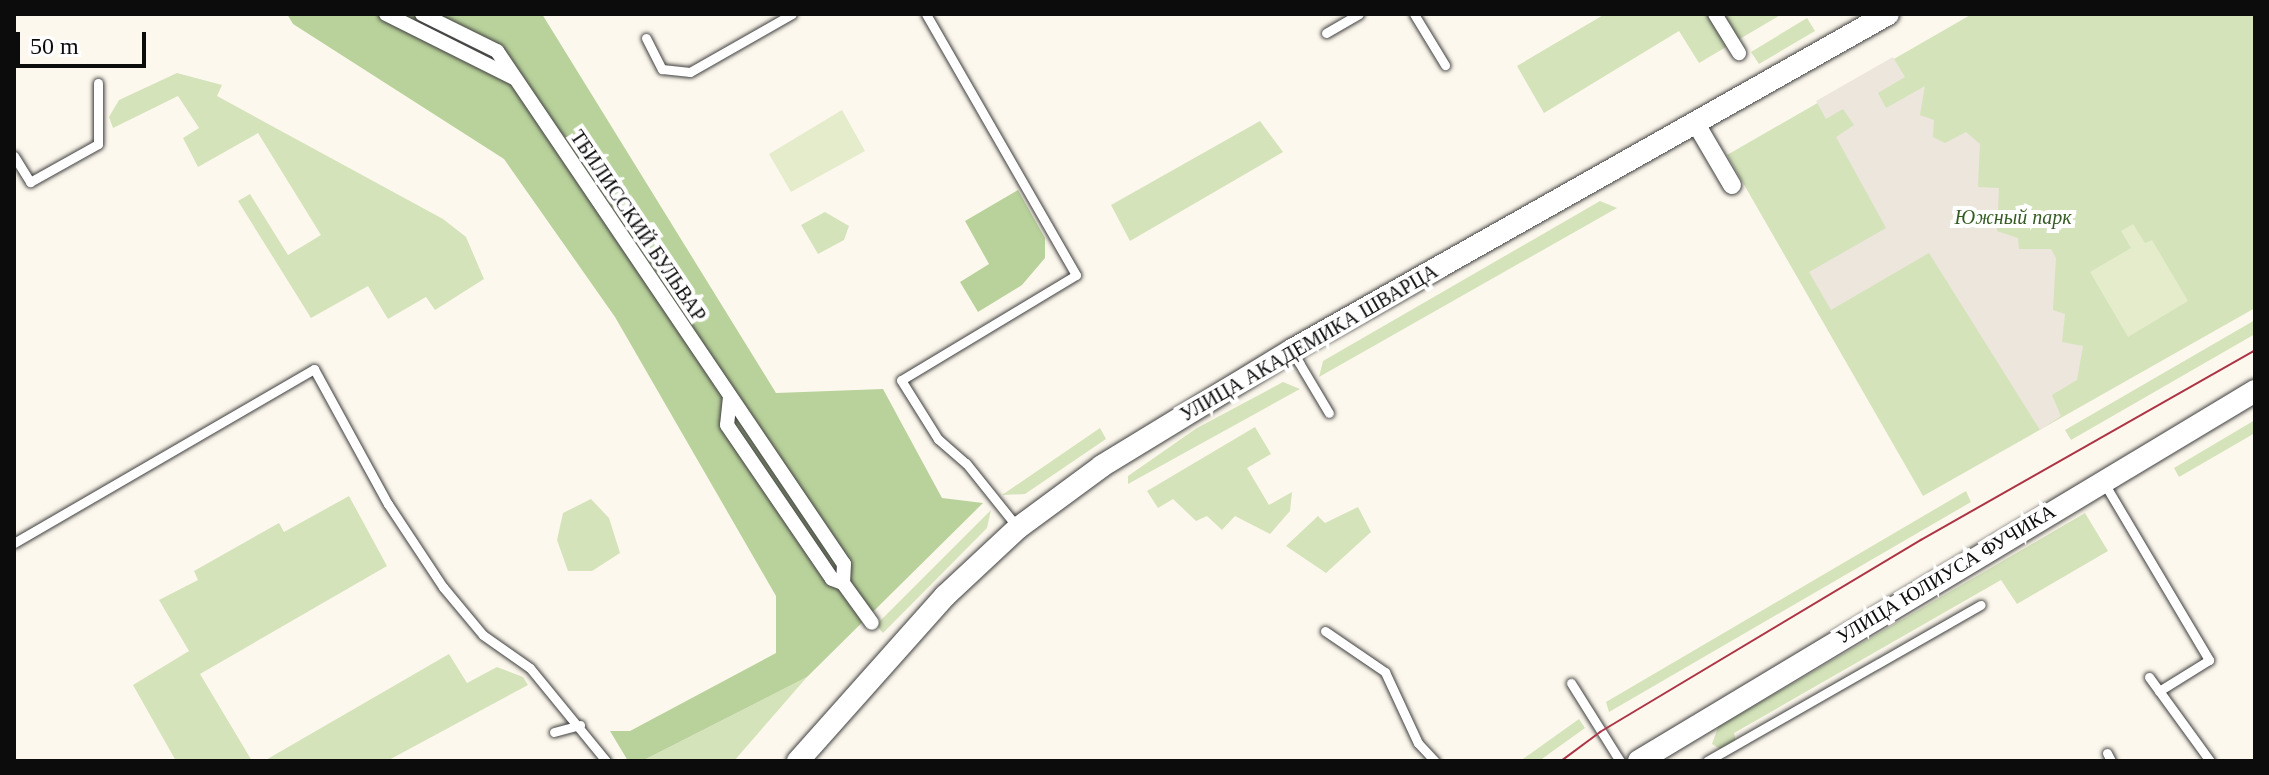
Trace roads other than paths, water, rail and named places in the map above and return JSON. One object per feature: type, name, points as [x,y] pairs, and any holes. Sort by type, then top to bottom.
[{"type":"street","name":"ТБИЛИССКИЙ БУЛЬВАР","points":[[386,14],[514,78]]},
{"type":"street","name":"ТБИЛИССКИЙ БУЛЬВАР","points":[[422,14],[497,51],[844,564],[843,583],[872,623]]},
{"type":"street","points":[[1715,14],[1739,53]]},
{"type":"street","name":"УЛИЦА АКАДЕМИКА ШВАРЦА","points":[[798,761],[935,607],[1018,528],[1102,466],[1292,350],[1888,14]]},
{"type":"street","points":[[1695,122],[1732,185]]},
{"type":"street","name":"УЛИЦА ЮЛИУСА ФУЧИКА","points":[[1639,761],[2255,391]]},
{"type":"lane","points":[[646,38],[662,69],[690,72],[792,14]]},
{"type":"lane","points":[[926,14],[1076,275],[901,380],[938,439],[966,463],[1018,528]]},
{"type":"lane","points":[[1326,33],[1359,14]]},
{"type":"lane","points":[[1414,14],[1445,65]]},
{"type":"lane","points":[[14,156],[17,168],[30,182],[98,144],[98,83]]},
{"type":"lane","points":[[1292,350],[1329,413]]},
{"type":"lane","points":[[14,543],[314,369],[388,504],[443,587],[483,635],[530,668],[580,725],[606,761]]},
{"type":"lane","points":[[2103,480],[2209,660],[2159,691]]},
{"type":"lane","points":[[1707,761],[1981,605]]},
{"type":"lane","points":[[1325,631],[1385,672],[1418,743],[1435,761]]},
{"type":"lane","points":[[2149,677],[2210,761]]},
{"type":"lane","points":[[1571,683],[1620,761]]},
{"type":"lane","points":[[554,732],[580,725]]},
{"type":"tram line","points":[[1561,761],[1600,732],[1921,540],[2255,350]]},
{"type":"park label","name":"Южный парк","points":[[2013,217]]}]
